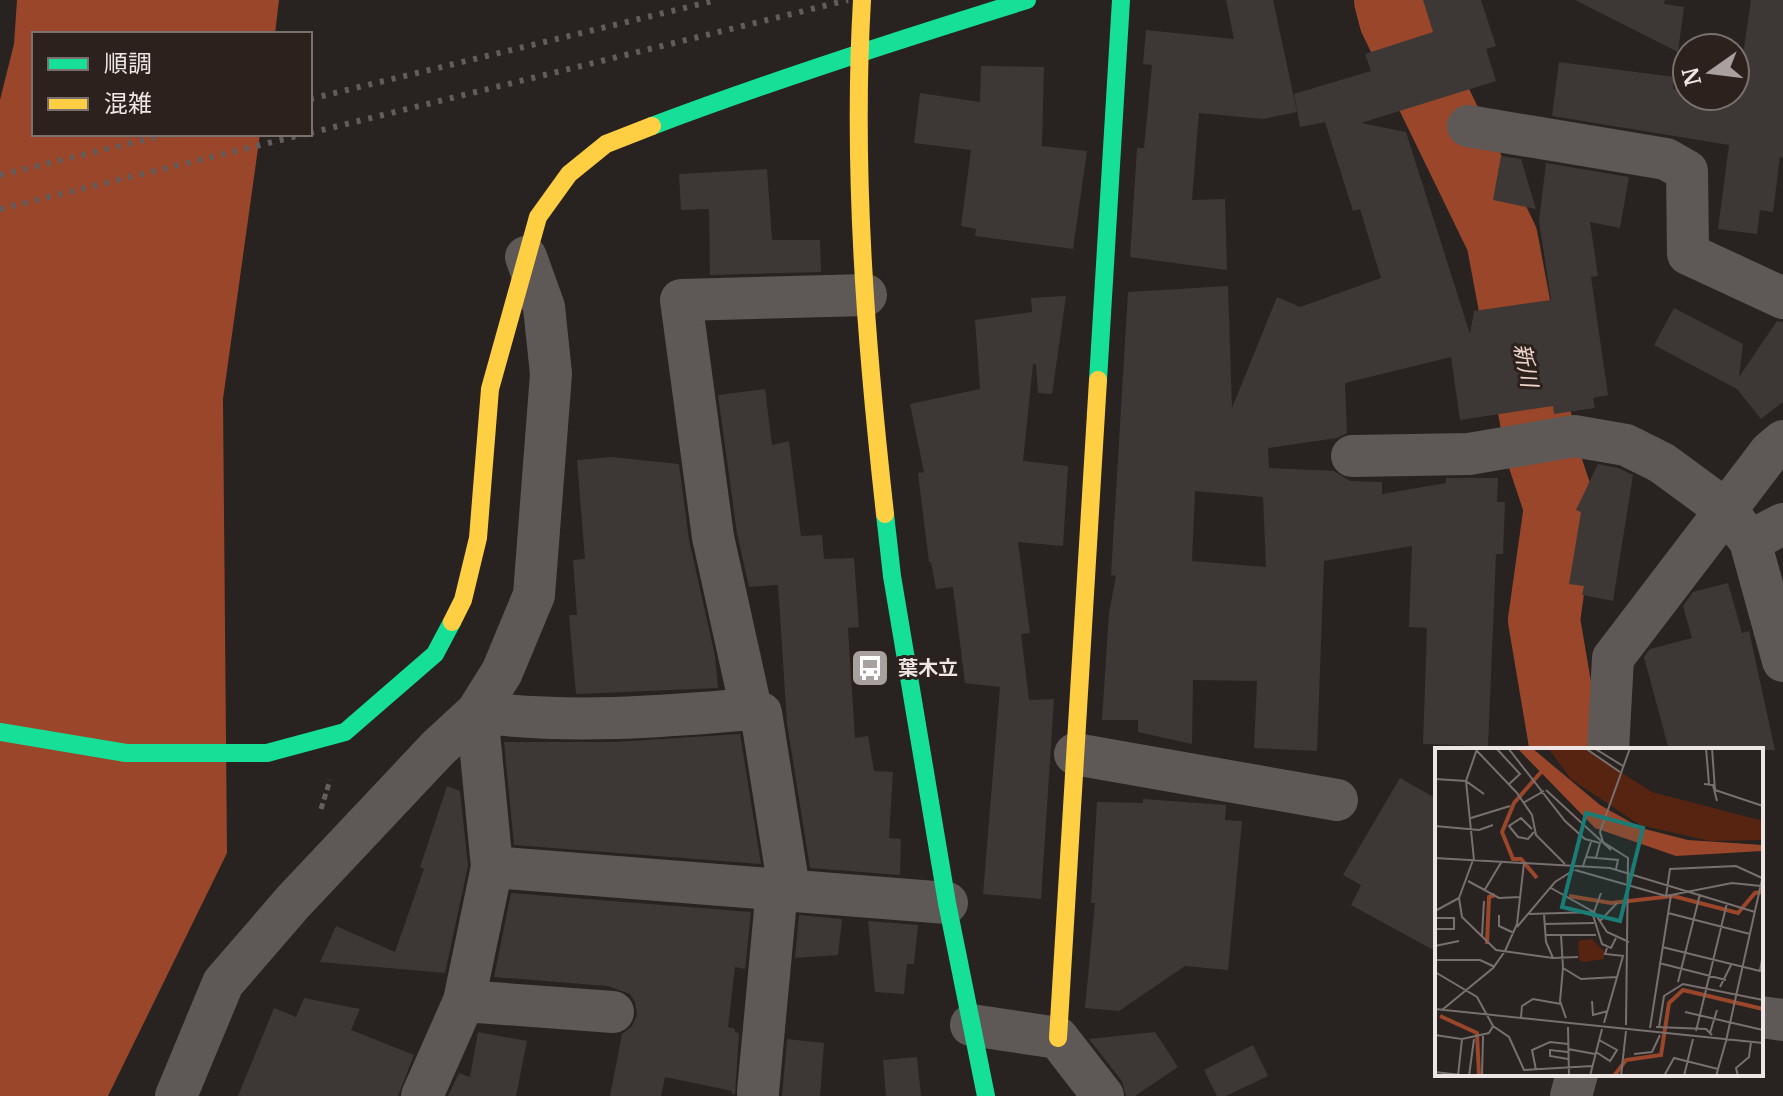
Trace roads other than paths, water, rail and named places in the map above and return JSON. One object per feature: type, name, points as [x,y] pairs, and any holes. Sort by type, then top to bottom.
[{"type":"street","points":[[862,0],[859,52],[866,295],[873,406],[892,576],[947,903],[986,1096]]},
{"type":"street","points":[[0,732],[126,753],[267,753],[345,732],[435,654],[463,600],[478,538],[490,389],[538,217],[569,174],[606,144],[733,95],[1027,0]]},
{"type":"street","points":[[1103,1096],[1058,1038],[1121,0]]},
{"type":"street","points":[[1468,126],[1666,159],[1687,171],[1688,254],[1783,298]]},
{"type":"street","points":[[176,1096],[223,983],[240,959],[417,770],[477,712],[502,672],[534,595],[551,374],[544,307],[526,257]]},
{"type":"street","points":[[751,709],[713,537],[681,300],[866,295]]},
{"type":"street","points":[[1352,456],[1469,454],[1574,436],[1626,445],[1662,463],[1753,525]]},
{"type":"street","points":[[1783,441],[1770,452],[1753,525],[1783,661]]},
{"type":"street","points":[[1608,748],[1613,658],[1753,525]]},
{"type":"street","points":[[477,712],[529,719],[660,716],[751,709],[761,713],[783,889],[758,1092]]},
{"type":"street","points":[[422,1096],[464,1001],[492,867],[477,712]]},
{"type":"street","points":[[1075,754],[1337,800]]},
{"type":"street","points":[[492,867],[947,903]]},
{"type":"street","points":[[464,1001],[613,1012]]},
{"type":"street","points":[[1763,1017],[1783,1020]]},
{"type":"street","points":[[971,1025],[1058,1038]]},
{"type":"street","points":[[1571,1096],[1576,1076]]},
{"type":"waterway","name":"新川","points":[[1390,0],[1395,19],[1502,239],[1542,453],[1560,507],[1544,620],[1566,748]]},
{"type":"railway","points":[[312,99],[717,0]]},
{"type":"railway","points":[[312,133],[848,0]]},
{"type":"railway","points":[[0,175],[160,136]]},
{"type":"railway","points":[[0,209],[297,136]]},
{"type":"place","name":"葉木立","points":[[870,668]]}]
